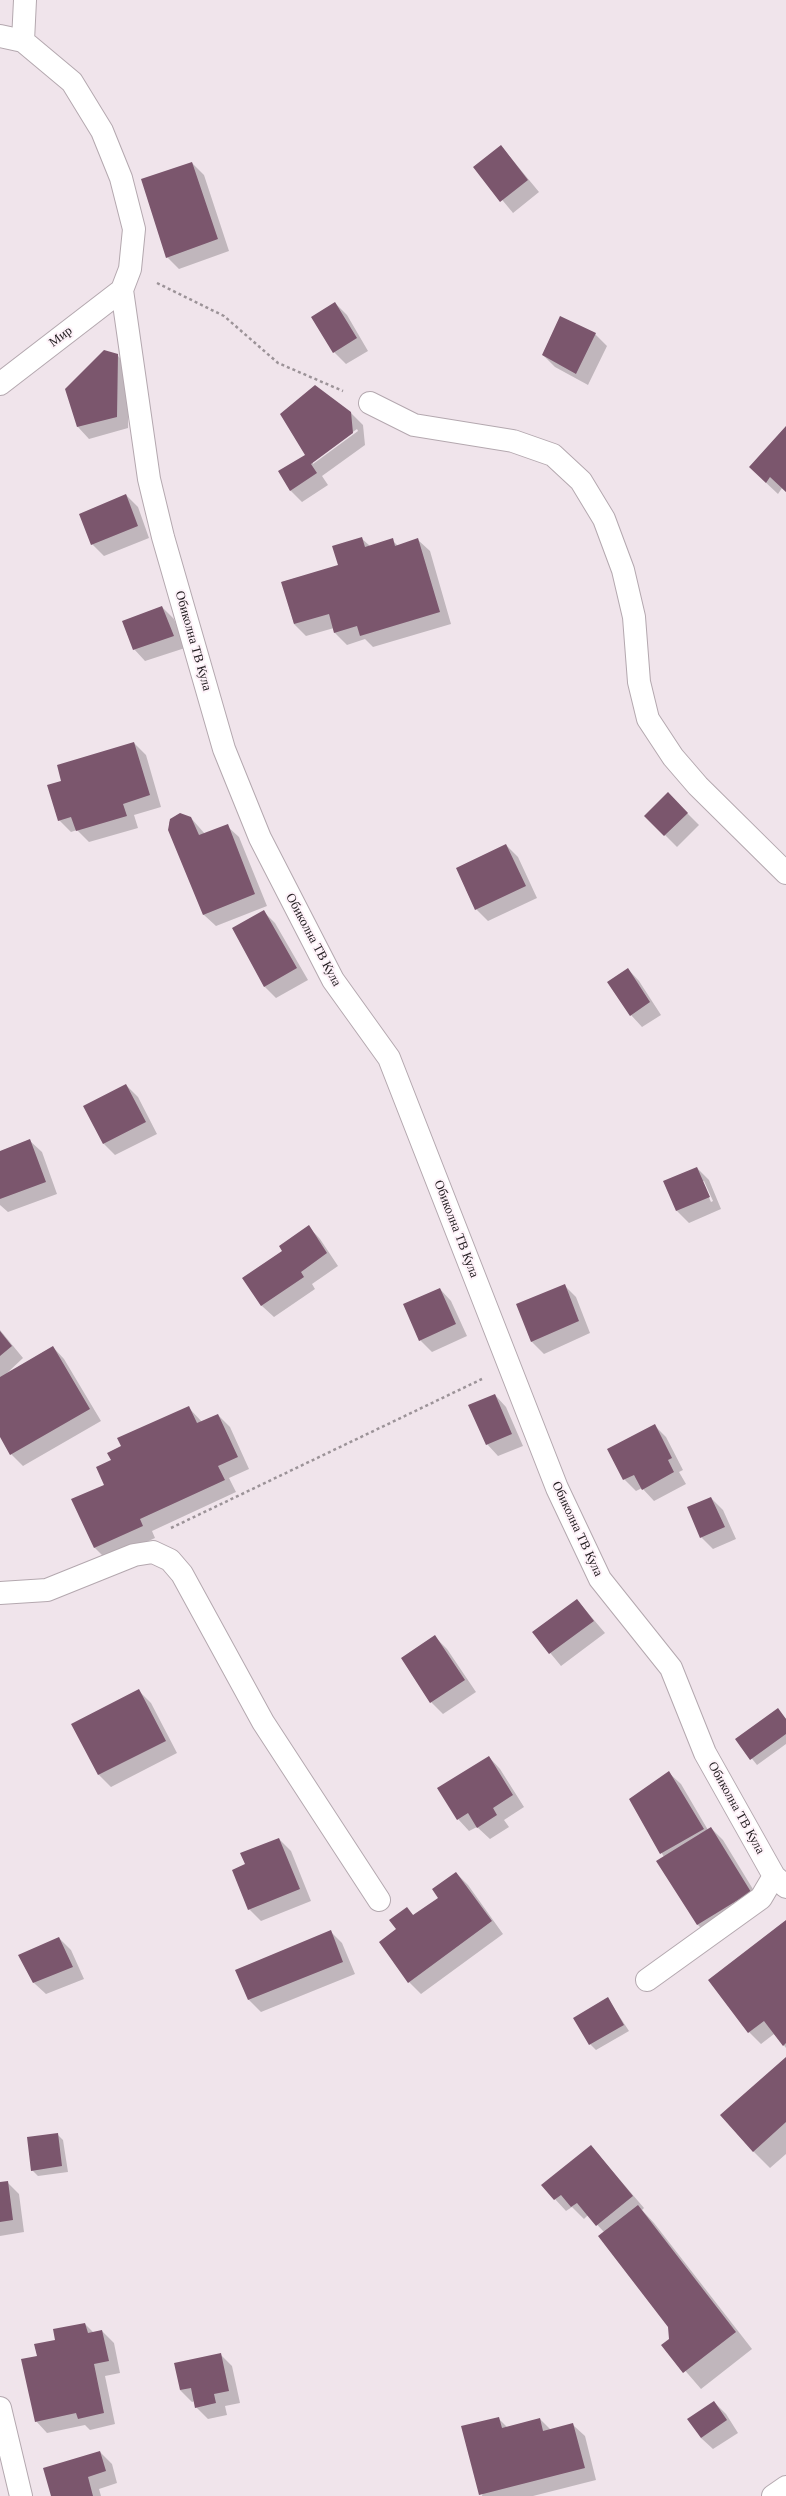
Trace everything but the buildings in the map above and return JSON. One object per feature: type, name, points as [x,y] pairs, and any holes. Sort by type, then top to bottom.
[{"type":"street","points":[[23,41],[25,0]]},
{"type":"street","name":"Обиколна ТВ Кула","points":[[0,36],[23,41],[72,82],[102,131],[120,178],[134,229],[130,269],[122,290],[149,479],[163,537],[224,749],[260,838],[333,980],[390,1058],[557,1488],[600,1579],[671,1668],[705,1753],[780,1881]]},
{"type":"street","name":"Мир","points":[[0,384],[122,290]]},
{"type":"street","points":[[370,403],[414,425],[513,440],[553,455],[581,481],[604,519],[623,570],[634,617],[639,682],[648,719],[673,757],[698,786],[786,873]]},
{"type":"street","points":[[0,1593],[47,1590],[134,1555],[153,1552],[170,1560],[182,1574],[263,1722],[379,1900]]},
{"type":"street","points":[[647,1980],[761,1898],[780,1881]]},
{"type":"street","points":[[0,2408],[21,2496]]},
{"type":"street","points":[[773,2496],[786,2486]]},
{"type":"path","points":[[130,269],[224,316],[278,363],[370,403]]},
{"type":"path","points":[[153,1552],[172,1527],[510,1366]]}]
